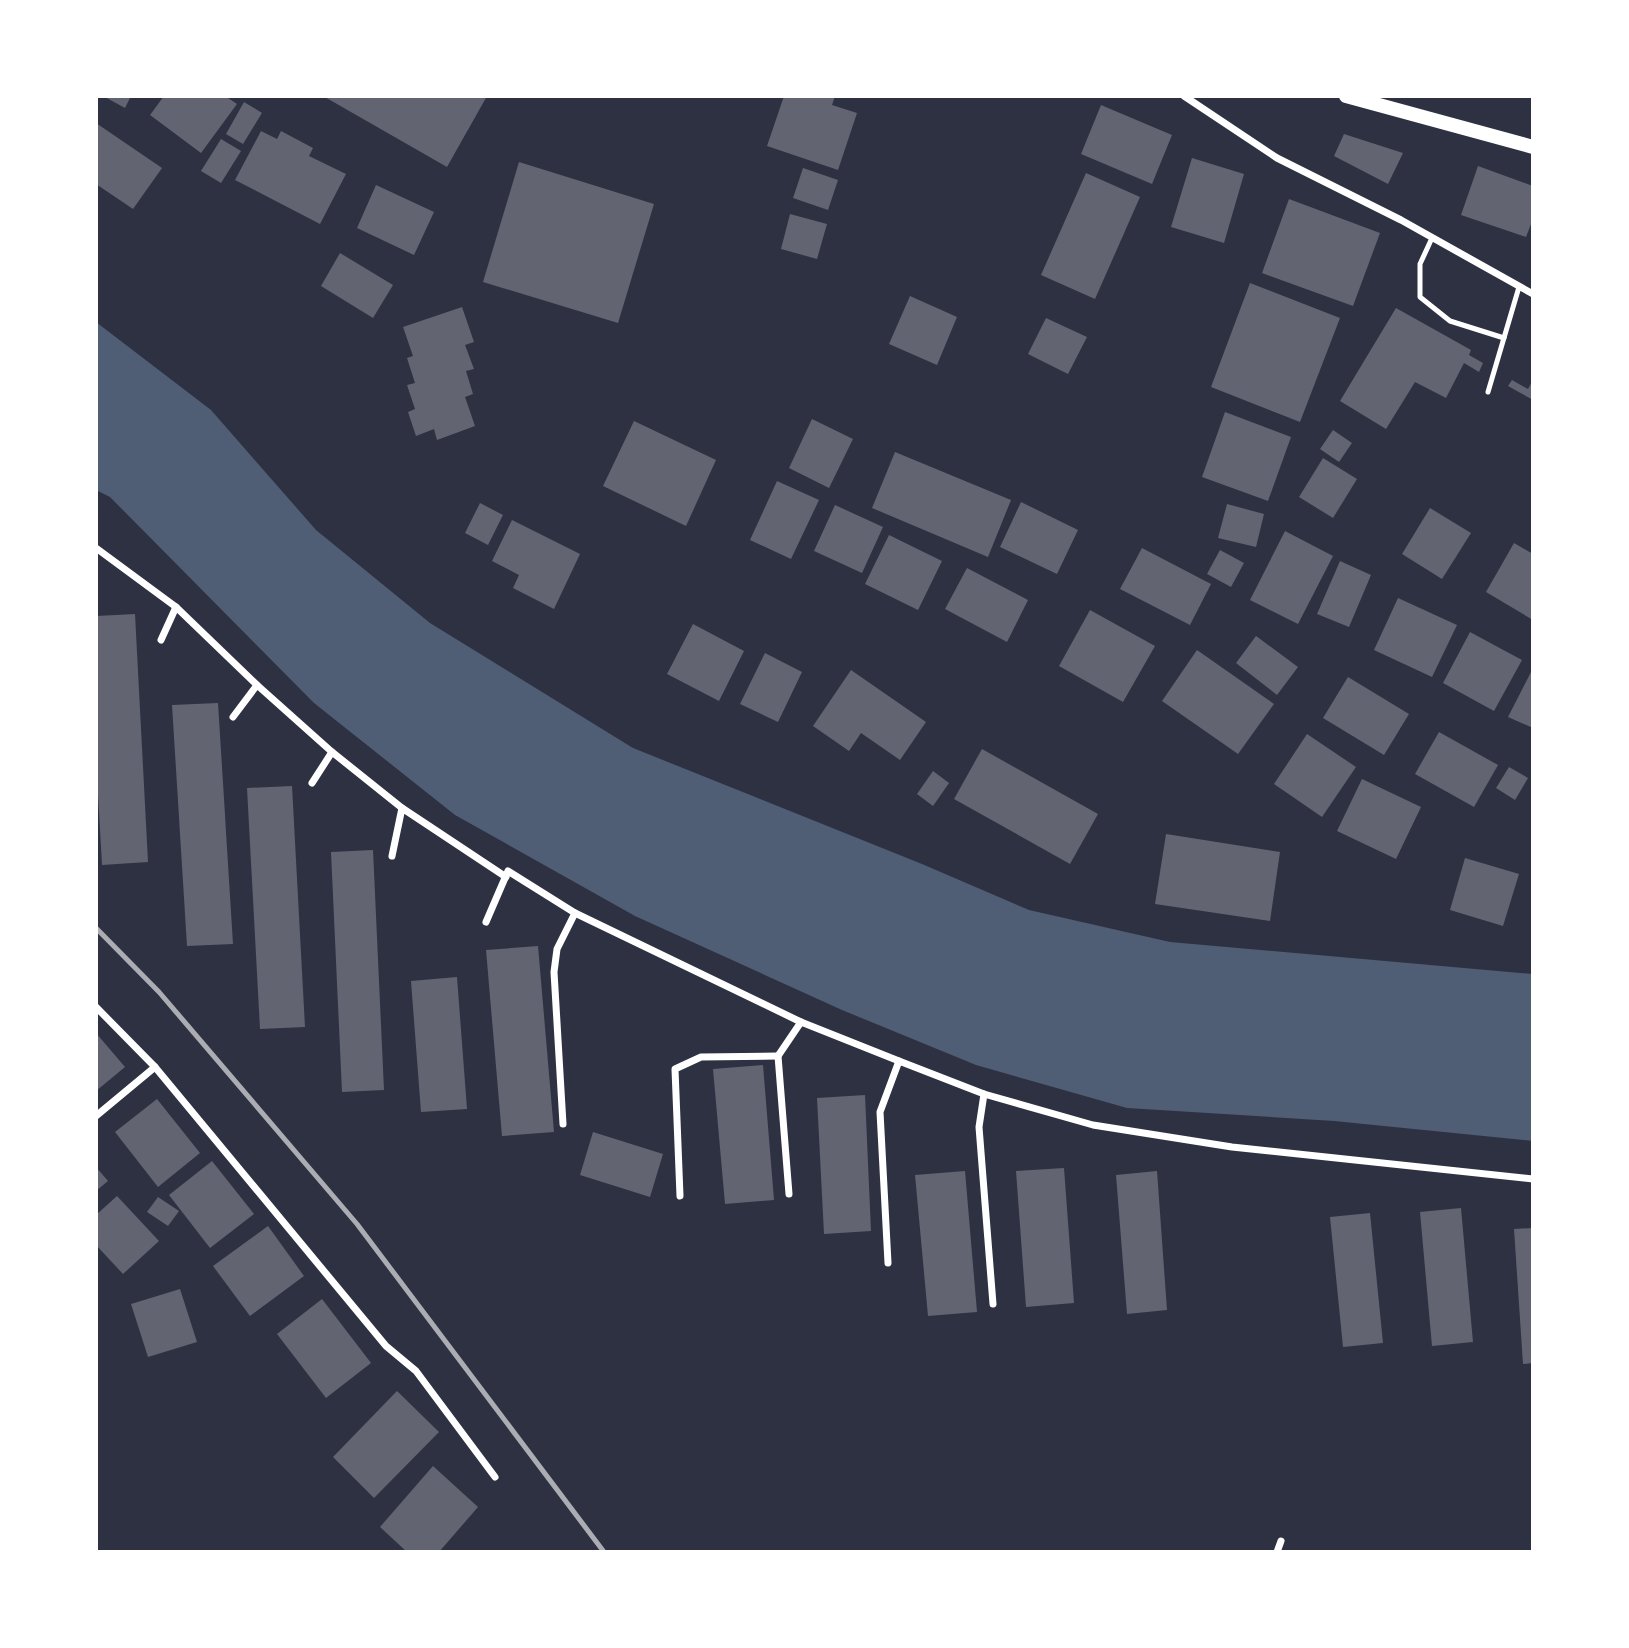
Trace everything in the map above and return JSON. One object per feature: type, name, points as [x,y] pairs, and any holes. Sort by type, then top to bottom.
[{"type":"main road","points":[[1346,96],[1533,147]]},
{"type":"street","points":[[1184,96],[1277,158],[1533,294]]},
{"type":"street","points":[[96,548],[176,607],[332,752],[402,808],[506,877]]},
{"type":"street","points":[[161,640],[176,607]]},
{"type":"street","points":[[233,717],[257,685]]},
{"type":"street","points":[[312,783],[332,752]]},
{"type":"street","points":[[392,856],[402,808]]},
{"type":"street","points":[[486,922],[508,871],[575,913],[801,1022],[984,1094],[1093,1125],[1220,1145],[1533,1180]]},
{"type":"street","points":[[563,1124],[554,972],[556,949],[575,913]]},
{"type":"street","points":[[96,1007],[155,1067],[386,1346],[416,1371],[495,1477]]},
{"type":"street","points":[[789,1194],[778,1056],[801,1022]]},
{"type":"street","points":[[680,1196],[675,1069],[701,1058],[778,1056]]},
{"type":"street","points":[[888,1263],[880,1112],[898,1061]]},
{"type":"street","points":[[96,1116],[155,1067]]},
{"type":"street","points":[[984,1094],[979,1127],[993,1304]]},
{"type":"street","points":[[1277,1552],[1281,1542]]},
{"type":"lane","points":[[1432,238],[1420,264],[1420,297],[1450,321],[1504,338]]},
{"type":"lane","points":[[1488,393],[1519,287]]},
{"type":"water","points":[[96,322],[211,410],[316,530],[430,623],[633,748],[1029,910],[1170,942],[1533,974],[1533,1141],[1334,1121],[1127,1108],[976,1065],[842,1010],[635,916],[455,815],[314,703],[110,497],[96,490]]},
{"type":"building","points":[[103,96],[131,96],[125,108]]},
{"type":"building","points":[[164,96],[225,96],[237,104],[201,153],[150,115]]},
{"type":"building","points":[[323,96],[487,96],[447,167]]},
{"type":"building","points":[[784,96],[835,96],[832,105],[857,113],[838,170],[767,146]]},
{"type":"building","points":[[244,102],[262,113],[243,144],[226,134]]},
{"type":"building","points":[[1101,105],[1172,135],[1152,184],[1081,154]]},
{"type":"building","points":[[96,123],[162,168],[133,209],[96,184]]},
{"type":"building","points":[[261,131],[277,139],[281,131],[313,148],[309,156],[346,174],[320,224],[235,180]]},
{"type":"building","points":[[1344,134],[1403,153],[1388,184],[1334,156]]},
{"type":"building","points":[[221,139],[241,151],[221,183],[201,171]]},
{"type":"building","points":[[1192,158],[1244,174],[1224,243],[1171,227]]},
{"type":"building","points":[[519,162],[654,204],[618,323],[483,282]]},
{"type":"building","points":[[1478,166],[1533,186],[1533,219],[1526,237],[1461,215]]},
{"type":"building","points":[[803,168],[838,180],[828,210],[793,198]]},
{"type":"building","points":[[1086,173],[1140,197],[1095,299],[1041,275]]},
{"type":"building","points":[[376,185],[434,212],[414,255],[357,228]]},
{"type":"building","points":[[1289,199],[1380,233],[1353,306],[1262,273]]},
{"type":"building","points":[[790,214],[827,224],[817,259],[781,249]]},
{"type":"building","points":[[340,253],[393,285],[373,318],[321,286]]},
{"type":"building","points":[[1250,283],[1340,318],[1300,422],[1211,387]]},
{"type":"building","points":[[910,296],[957,317],[937,365],[889,344]]},
{"type":"building","points":[[462,307],[474,342],[465,345],[474,369],[466,371],[473,394],[465,397],[475,426],[437,440],[434,429],[416,436],[408,412],[415,409],[407,385],[415,383],[407,358],[413,356],[403,327]]},
{"type":"building","points":[[1396,308],[1471,350],[1469,355],[1483,363],[1479,372],[1464,363],[1446,398],[1415,382],[1386,429],[1340,401]]},
{"type":"building","points":[[1046,318],[1087,337],[1068,374],[1028,354]]},
{"type":"building","points":[[1512,380],[1528,389],[1533,380],[1533,400],[1508,386]]},
{"type":"building","points":[[1225,412],[1291,437],[1268,501],[1202,477]]},
{"type":"building","points":[[812,419],[853,439],[829,488],[789,468]]},
{"type":"building","points":[[634,421],[716,460],[686,526],[603,486]]},
{"type":"building","points":[[1333,430],[1352,443],[1339,462],[1320,449]]},
{"type":"building","points":[[895,452],[1011,500],[988,557],[872,508]]},
{"type":"building","points":[[1323,458],[1357,479],[1333,518],[1299,497]]},
{"type":"building","points":[[777,481],[819,500],[791,559],[750,540]]},
{"type":"building","points":[[1021,502],[1078,530],[1057,574],[1000,547]]},
{"type":"building","points":[[480,503],[503,515],[488,545],[465,533]]},
{"type":"building","points":[[1227,504],[1264,514],[1256,547],[1218,538]]},
{"type":"building","points":[[835,505],[883,527],[862,573],[814,551]]},
{"type":"building","points":[[1430,508],[1471,533],[1442,579],[1402,554]]},
{"type":"building","points":[[512,520],[580,554],[554,609],[513,588],[519,575],[492,561]]},
{"type":"building","points":[[1285,531],[1333,556],[1298,624],[1250,600]]},
{"type":"building","points":[[889,535],[942,561],[918,610],[865,584]]},
{"type":"building","points":[[1514,543],[1533,554],[1533,620],[1486,592]]},
{"type":"building","points":[[1142,548],[1211,584],[1190,625],[1120,589]]},
{"type":"building","points":[[1220,550],[1244,563],[1231,587],[1207,574]]},
{"type":"building","points":[[1340,561],[1371,575],[1349,627],[1317,614]]},
{"type":"building","points":[[967,568],[1028,600],[1007,642],[945,609]]},
{"type":"building","points":[[1398,598],[1457,625],[1432,677],[1374,650]]},
{"type":"building","points":[[1090,610],[1155,646],[1123,702],[1059,666]]},
{"type":"building","points":[[135,614],[148,862],[102,865],[96,759],[96,616]]},
{"type":"building","points":[[693,624],[744,651],[719,701],[667,674]]},
{"type":"building","points":[[1470,632],[1522,660],[1494,711],[1443,683]]},
{"type":"building","points":[[1256,636],[1298,667],[1277,695],[1236,663]]},
{"type":"building","points":[[1197,650],[1274,704],[1238,754],[1162,701]]},
{"type":"building","points":[[765,653],[802,672],[778,722],[740,704]]},
{"type":"building","points":[[1533,668],[1533,728],[1508,717]]},
{"type":"building","points":[[851,670],[926,722],[900,760],[861,733],[849,751],[813,726]]},
{"type":"building","points":[[1348,677],[1409,714],[1384,755],[1323,718]]},
{"type":"building","points":[[218,703],[233,944],[187,946],[172,705]]},
{"type":"building","points":[[1439,732],[1498,765],[1474,807],[1415,774]]},
{"type":"building","points":[[1307,734],[1356,767],[1322,817],[1274,784]]},
{"type":"building","points":[[982,749],[1098,814],[1070,864],[954,799]]},
{"type":"building","points":[[1509,767],[1528,778],[1515,800],[1496,788]]},
{"type":"building","points":[[933,771],[949,783],[933,806],[917,794]]},
{"type":"building","points":[[1362,779],[1421,807],[1396,859],[1337,831]]},
{"type":"building","points":[[292,786],[305,1027],[260,1029],[247,788]]},
{"type":"building","points":[[1166,834],[1280,852],[1270,921],[1155,904]]},
{"type":"building","points":[[373,850],[384,1090],[342,1092],[331,852]]},
{"type":"building","points":[[1465,858],[1519,874],[1503,926],[1450,910]]},
{"type":"building","points":[[538,946],[554,1132],[502,1136],[486,950]]},
{"type":"building","points":[[457,977],[467,1109],[421,1112],[411,981]]},
{"type":"building","points":[[96,1033],[125,1067],[96,1091]]},
{"type":"building","points":[[763,1065],[774,1200],[725,1204],[713,1069]]},
{"type":"building","points":[[865,1095],[871,1231],[824,1234],[817,1098]]},
{"type":"building","points":[[157,1099],[200,1153],[158,1187],[115,1132]]},
{"type":"building","points":[[593,1132],[663,1154],[650,1197],[580,1175]]},
{"type":"building","points":[[212,1161],[254,1214],[210,1248],[169,1195]]},
{"type":"building","points":[[96,1167],[108,1181],[96,1191]]},
{"type":"building","points":[[1064,1168],[1074,1303],[1026,1307],[1016,1171]]},
{"type":"building","points":[[965,1171],[977,1312],[928,1316],[915,1175]]},
{"type":"building","points":[[1157,1171],[1167,1310],[1127,1314],[1116,1175]]},
{"type":"building","points":[[117,1196],[159,1241],[123,1274],[96,1245],[96,1215]]},
{"type":"building","points":[[158,1197],[179,1211],[168,1226],[147,1212]]},
{"type":"building","points":[[1461,1208],[1473,1342],[1432,1346],[1420,1212]]},
{"type":"building","points":[[1370,1213],[1383,1343],[1343,1347],[1330,1217]]},
{"type":"building","points":[[268,1226],[304,1276],[250,1316],[213,1266]]},
{"type":"building","points":[[1533,1228],[1533,1363],[1523,1364],[1514,1229]]},
{"type":"building","points":[[180,1289],[197,1342],[148,1357],[131,1304]]},
{"type":"building","points":[[322,1299],[371,1363],[326,1398],[277,1334]]},
{"type":"building","points":[[397,1391],[439,1432],[374,1498],[333,1457]]},
{"type":"building","points":[[433,1466],[478,1507],[439,1552],[407,1552],[380,1527]]},
{"type":"railway","points":[[96,928],[159,992],[357,1224],[604,1552]]}]
